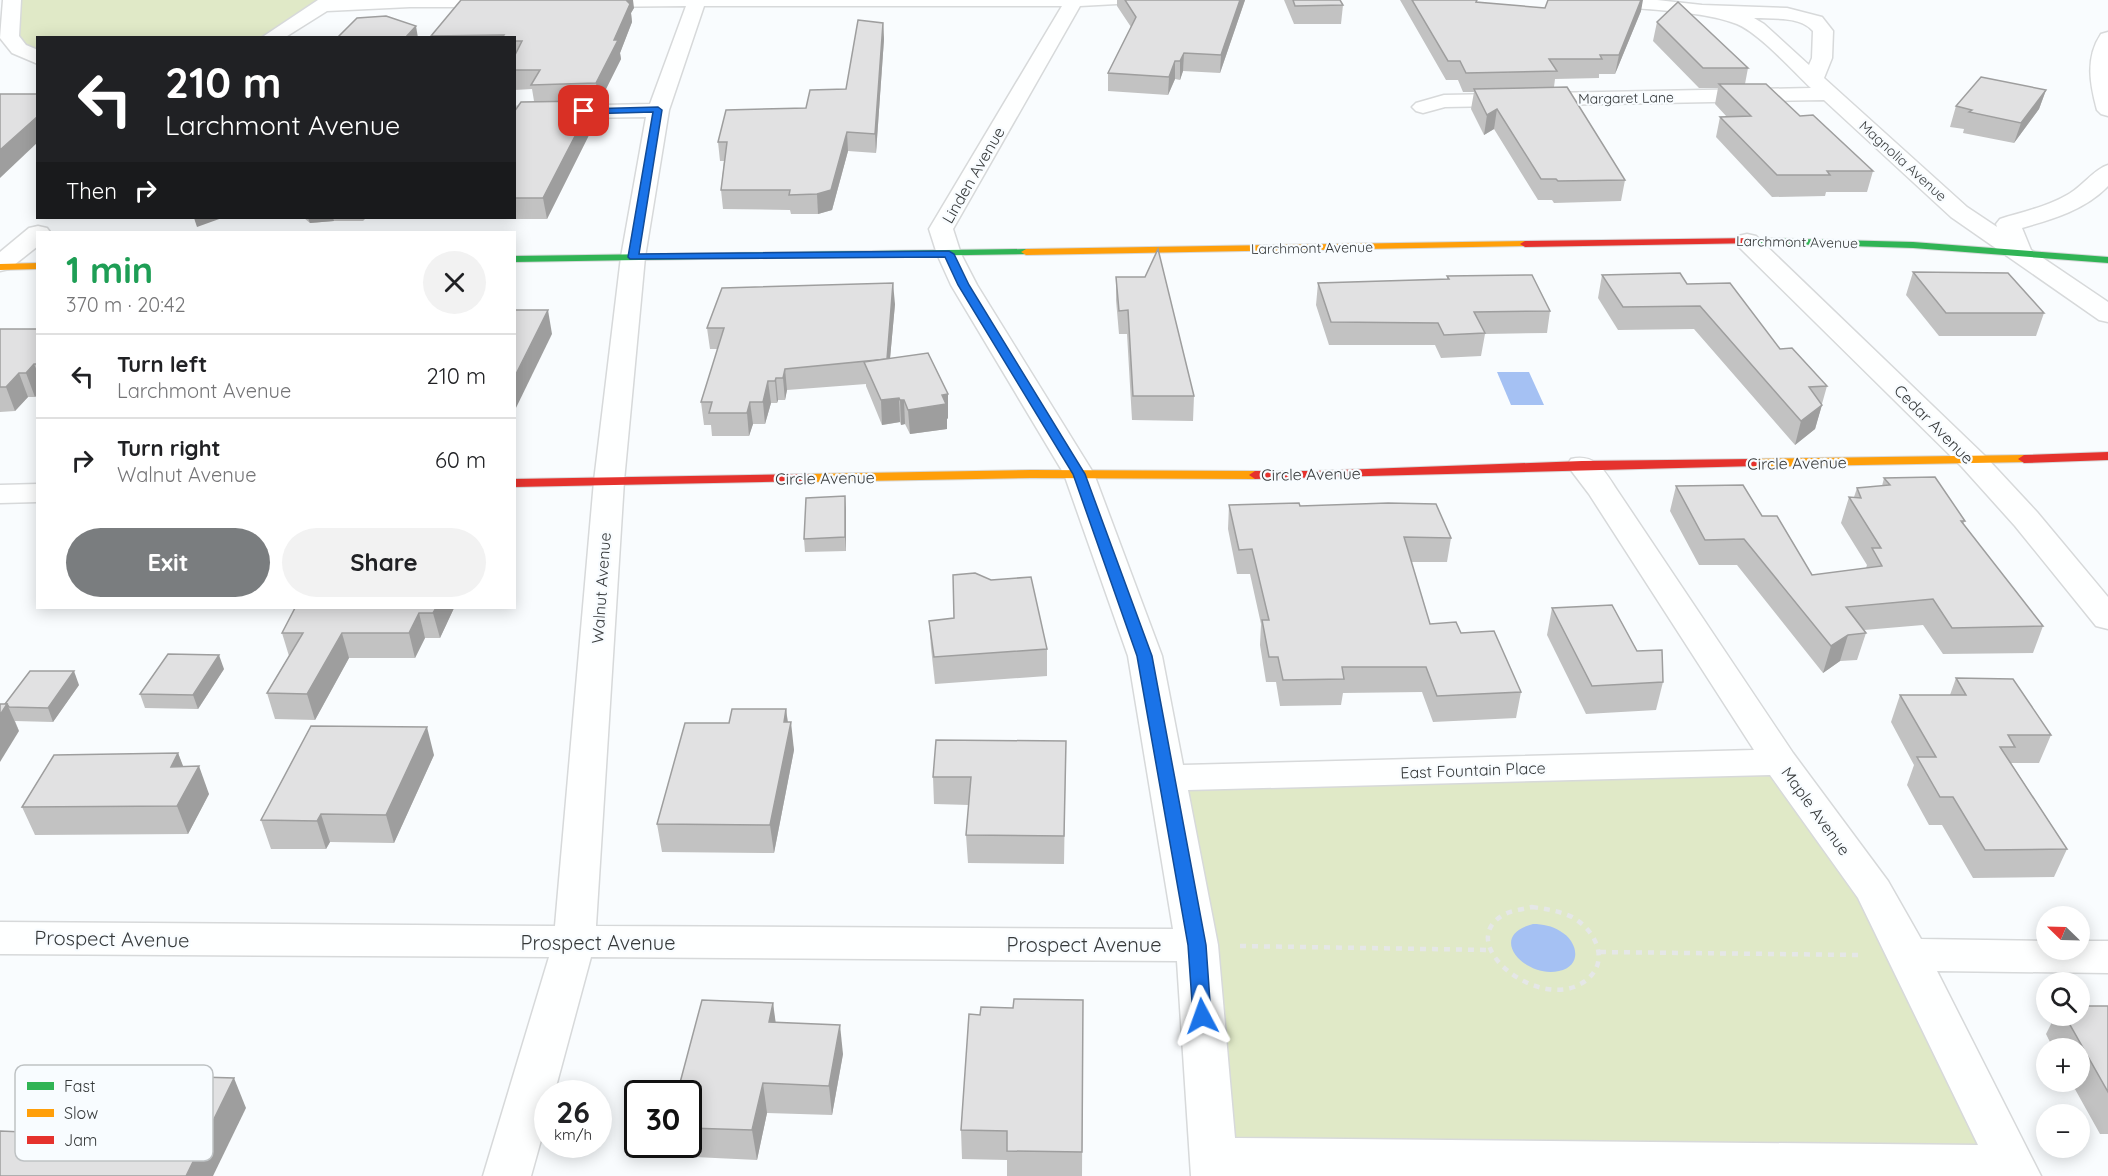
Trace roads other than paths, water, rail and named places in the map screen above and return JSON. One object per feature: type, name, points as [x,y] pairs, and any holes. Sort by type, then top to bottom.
[{"type":"street","points":[[12,0],[9,37],[19,49],[36,57]]},
{"type":"street","name":"Walnut Avenue","points":[[507,1176],[574,943],[609,481],[633,257],[658,110],[696,0]]},
{"type":"street","points":[[565,1],[1072,2],[1111,0]]},
{"type":"street","points":[[1612,0],[1702,11],[1787,14],[1815,21],[1823,31],[1822,58],[1813,79]]},
{"type":"street","points":[[273,36],[325,3],[518,1]]},
{"type":"street","name":"Linden Avenue","points":[[1072,2],[941,229],[949,254],[964,285],[1079,474],[1145,656],[1197,945],[1214,1167]]},
{"type":"street","name":"Magnolia Avenue","points":[[1702,11],[1743,20],[1757,28],[1959,212],[2108,314]]},
{"type":"street","points":[[2108,38],[2101,50],[2098,68],[2108,110]]},
{"type":"street","name":"Margaret Lane","points":[[1423,107],[1444,101],[1830,94]]},
{"type":"street","points":[[516,113],[658,110]]},
{"type":"street","points":[[2020,254],[2008,224],[2076,201],[2098,186],[2108,172]]},
{"type":"street","points":[[40,231],[55,219]]},
{"type":"street","points":[[0,265],[36,235]]},
{"type":"street","name":"Larchmont Avenue","points":[[516,259],[1748,241],[1913,245],[2108,260]]},
{"type":"street","name":"Cedar Avenue","points":[[1748,241],[1973,461],[2026,519],[2108,619]]},
{"type":"street","points":[[0,265],[36,266]]},
{"type":"street","name":"Circle Avenue","points":[[516,483],[1079,474],[1314,475],[1582,465],[1973,461],[2108,456]]},
{"type":"street","name":"Maple Avenue","points":[[1582,465],[1602,490],[1780,762],[1874,891],[2015,1170]]},
{"type":"street","points":[[0,494],[36,493]]},
{"type":"street","name":"East Fountain Place","points":[[1166,778],[1780,762]]},
{"type":"street","name":"Prospect Avenue","points":[[0,938],[1197,945]]},
{"type":"street","points":[[1908,955],[2108,957]]},
{"type":"street","points":[[1214,1167],[2015,1170]]},
{"type":"water","points":[[1497,372],[1529,372],[1544,405],[1511,405]]},
{"type":"water","points":[[1533,924],[1557,929],[1566,935],[1574,947],[1575,959],[1572,964],[1559,971],[1546,972],[1534,969],[1516,955],[1511,946],[1512,938],[1519,930]]}]
